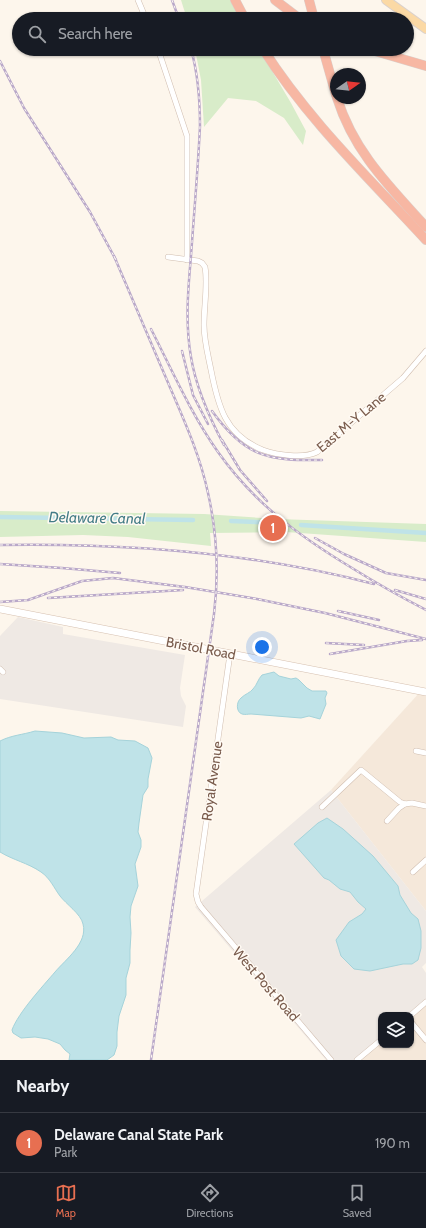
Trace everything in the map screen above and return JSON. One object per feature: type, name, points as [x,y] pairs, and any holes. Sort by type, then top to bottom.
[{"type":"highway","points":[[235,0],[241,12]]},
{"type":"highway","points":[[275,0],[291,12]]},
{"type":"highway","points":[[309,0],[313,12]]},
{"type":"highway","points":[[268,56],[310,112],[426,240]]},
{"type":"highway","points":[[325,56],[330,75]]},
{"type":"highway","points":[[392,56],[426,66]]},
{"type":"highway","points":[[339,104],[346,122],[366,159],[426,227]]},
{"type":"main road","points":[[386,0],[403,12]]},
{"type":"main road","points":[[414,20],[426,29]]},
{"type":"main road","name":"Bristol Road","points":[[0,609],[426,692]]},
{"type":"street","points":[[138,0],[143,12]]},
{"type":"street","points":[[160,56],[187,136],[187,260]]},
{"type":"street","name":"East M-Y Lane","points":[[168,257],[200,262],[205,267],[204,334],[215,394],[226,420],[236,433],[265,451],[287,455],[306,455],[317,452],[403,378],[426,351]]},
{"type":"street","name":"Royal Avenue","points":[[201,907],[196,894],[230,654]]},
{"type":"street","points":[[416,751],[426,753]]},
{"type":"street","points":[[322,807],[362,771],[393,798],[405,804]]},
{"type":"street","points":[[387,821],[405,804],[412,803],[426,806]]},
{"type":"street","points":[[413,872],[426,860]]},
{"type":"street","name":"West Post Road","points":[[201,907],[331,1060]]},
{"type":"street","points":[[414,1012],[426,1002]]},
{"type":"street","points":[[414,1026],[426,1040]]},
{"type":"street","points":[[357,1060],[378,1042]]},
{"type":"shaded area","points":[[18,617],[63,627],[63,634],[185,655],[180,688],[181,696],[186,706],[183,727],[0,699],[0,636]]},
{"type":"shaded area","points":[[421,691],[426,692],[426,911],[331,790]]},
{"type":"shaded area","points":[[331,790],[426,911],[426,963],[422,967],[426,973],[426,1002],[414,1012],[378,1012],[378,1042],[357,1060],[326,1060],[195,907]]},
{"type":"shaded area","points":[[426,1002],[426,1060],[357,1060],[378,1042],[378,1048],[414,1048],[414,1012]]},
{"type":"green space","points":[[181,0],[230,0],[238,12],[185,12]]},
{"type":"green space","points":[[196,56],[263,56],[306,131],[303,145],[284,118],[256,101],[228,98],[204,127],[201,80]]},
{"type":"green space","points":[[0,511],[204,514],[277,519],[426,524],[426,542],[286,532],[210,533],[211,546],[128,537],[83,535],[0,537]]},
{"type":"water","points":[[274,672],[279,676],[291,679],[296,678],[312,691],[326,691],[326,704],[320,719],[309,716],[301,718],[240,713],[237,707],[239,700],[256,686],[262,675]]},
{"type":"water","points":[[35,731],[62,733],[84,738],[111,737],[118,740],[135,741],[148,748],[152,758],[148,787],[143,795],[138,832],[141,840],[141,847],[135,864],[138,886],[131,906],[130,963],[126,978],[126,995],[119,1016],[117,1046],[114,1055],[107,1060],[69,1060],[70,1054],[60,1044],[48,1039],[35,1037],[21,1038],[13,1033],[12,1030],[15,1023],[31,1000],[75,950],[84,931],[82,920],[60,896],[44,874],[31,866],[0,852],[0,741],[13,736]]},
{"type":"water","points":[[327,818],[343,829],[373,856],[398,886],[400,895],[411,913],[418,919],[421,931],[421,948],[418,960],[412,964],[403,964],[370,971],[354,969],[341,956],[336,940],[349,922],[362,914],[366,909],[350,892],[340,889],[324,878],[294,844],[318,823]]},
{"type":"waterway","name":"Delaware Canal","points":[[0,517],[193,520]]},
{"type":"waterway","name":"Delaware Canal","points":[[231,521],[281,523]]},
{"type":"waterway","name":"Delaware Canal","points":[[301,525],[426,533]]},
{"type":"railway","points":[[172,0],[176,12]]},
{"type":"railway","points":[[192,56],[198,87],[200,126],[188,294],[188,332],[196,380],[208,413],[224,445]]},
{"type":"railway","points":[[0,61],[24,108],[90,212],[116,260]]},
{"type":"railway","points":[[114,256],[196,451],[205,479],[211,508],[217,569],[214,614],[151,1060]]},
{"type":"railway","points":[[151,329],[199,423],[232,470],[262,503],[314,544],[370,579],[426,610]]},
{"type":"railway","points":[[182,351],[193,395],[208,424]]},
{"type":"railway","points":[[212,411],[236,438],[247,447],[259,453],[287,459],[322,460]]},
{"type":"railway","points":[[222,440],[240,470],[267,501]]},
{"type":"railway","points":[[315,538],[344,554],[386,573],[426,580]]},
{"type":"railway","points":[[0,545],[94,546],[188,552],[282,564],[374,584]]},
{"type":"railway","points":[[0,564],[120,573]]},
{"type":"railway","points":[[0,602],[28,600],[82,581],[113,578],[185,587],[257,599],[325,613],[426,639]]},
{"type":"railway","points":[[48,598],[183,590]]},
{"type":"railway","points":[[395,590],[426,599]]},
{"type":"railway","points":[[338,611],[379,620]]},
{"type":"railway","points":[[330,654],[407,641],[422,640]]},
{"type":"railway","points":[[326,643],[364,645]]},
{"type":"place","name":"Delaware Canal State Park","points":[[273,528]]}]
